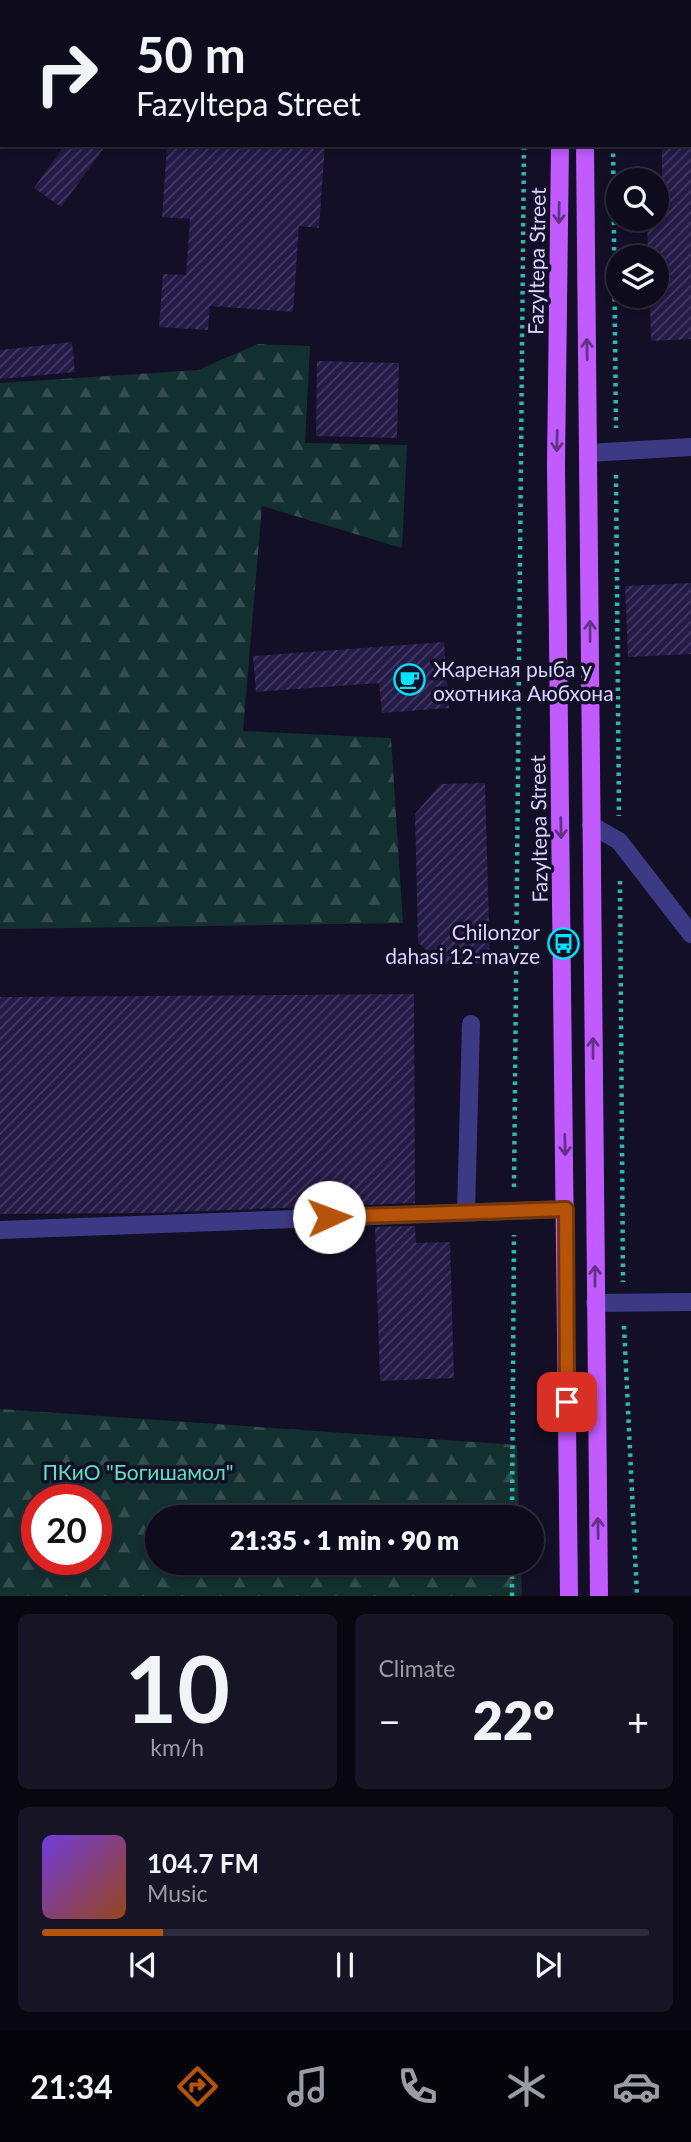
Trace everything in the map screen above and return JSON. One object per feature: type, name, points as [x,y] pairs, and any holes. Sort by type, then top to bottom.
[{"type":"main road","name":"Fazyltepa Street","points":[[560,147],[556,465],[569,1596]]},
{"type":"main road","points":[[585,147],[599,1596]]},
{"type":"street","points":[[588,453],[691,447]]},
{"type":"street","points":[[592,825],[620,841],[691,934]]},
{"type":"street","points":[[466,1212],[471,1024]]},
{"type":"street","points":[[0,1230],[566,1209]]},
{"type":"street","points":[[595,1303],[691,1302]]},
{"type":"path","points":[[512,1505],[524,147]]},
{"type":"path","points":[[512,1575],[512,1596]]},
{"type":"green space","points":[[258,344],[310,346],[305,443],[407,445],[402,548],[262,506],[243,731],[391,738],[403,923],[0,929],[0,383],[198,370]]},
{"type":"green space","name":"ПКиО \"Богишамол\"","points":[[0,1409],[517,1445],[519,1505],[145,1505],[145,1575],[521,1575],[522,1596],[0,1596]]},
{"type":"building","points":[[64,147],[105,147],[61,207],[34,188]]},
{"type":"building","points":[[167,147],[325,147],[319,228],[299,226],[293,312],[210,306],[208,330],[159,327],[163,274],[186,275],[190,219],[162,217]]},
{"type":"building","points":[[662,147],[691,147],[691,339],[651,341],[650,308],[669,308],[669,245],[648,245],[647,231],[669,231],[669,168],[662,168]]},
{"type":"building","points":[[72,342],[75,372],[0,379],[0,350]]},
{"type":"building","points":[[317,361],[399,363],[397,438],[316,436]]},
{"type":"building","points":[[691,583],[691,654],[628,657],[625,586]]},
{"type":"building","points":[[444,642],[449,708],[382,713],[379,683],[256,692],[253,656]]},
{"type":"building","points":[[485,783],[490,964],[440,965],[418,942],[415,814],[441,784]]},
{"type":"building","points":[[414,994],[415,1203],[151,1213],[0,1214],[0,997]]},
{"type":"building","points":[[415,1226],[416,1243],[450,1242],[454,1378],[380,1381],[375,1227]]},
{"type":"place","name":"Жареная рыба у охотника Аюбхона","points":[[410,680]]},
{"type":"place","name":"Chilonzor dahasi 12-mavze","points":[[563,943]]},
{"type":"route","points":[[329,1217],[566,1209],[567,1402]]}]
